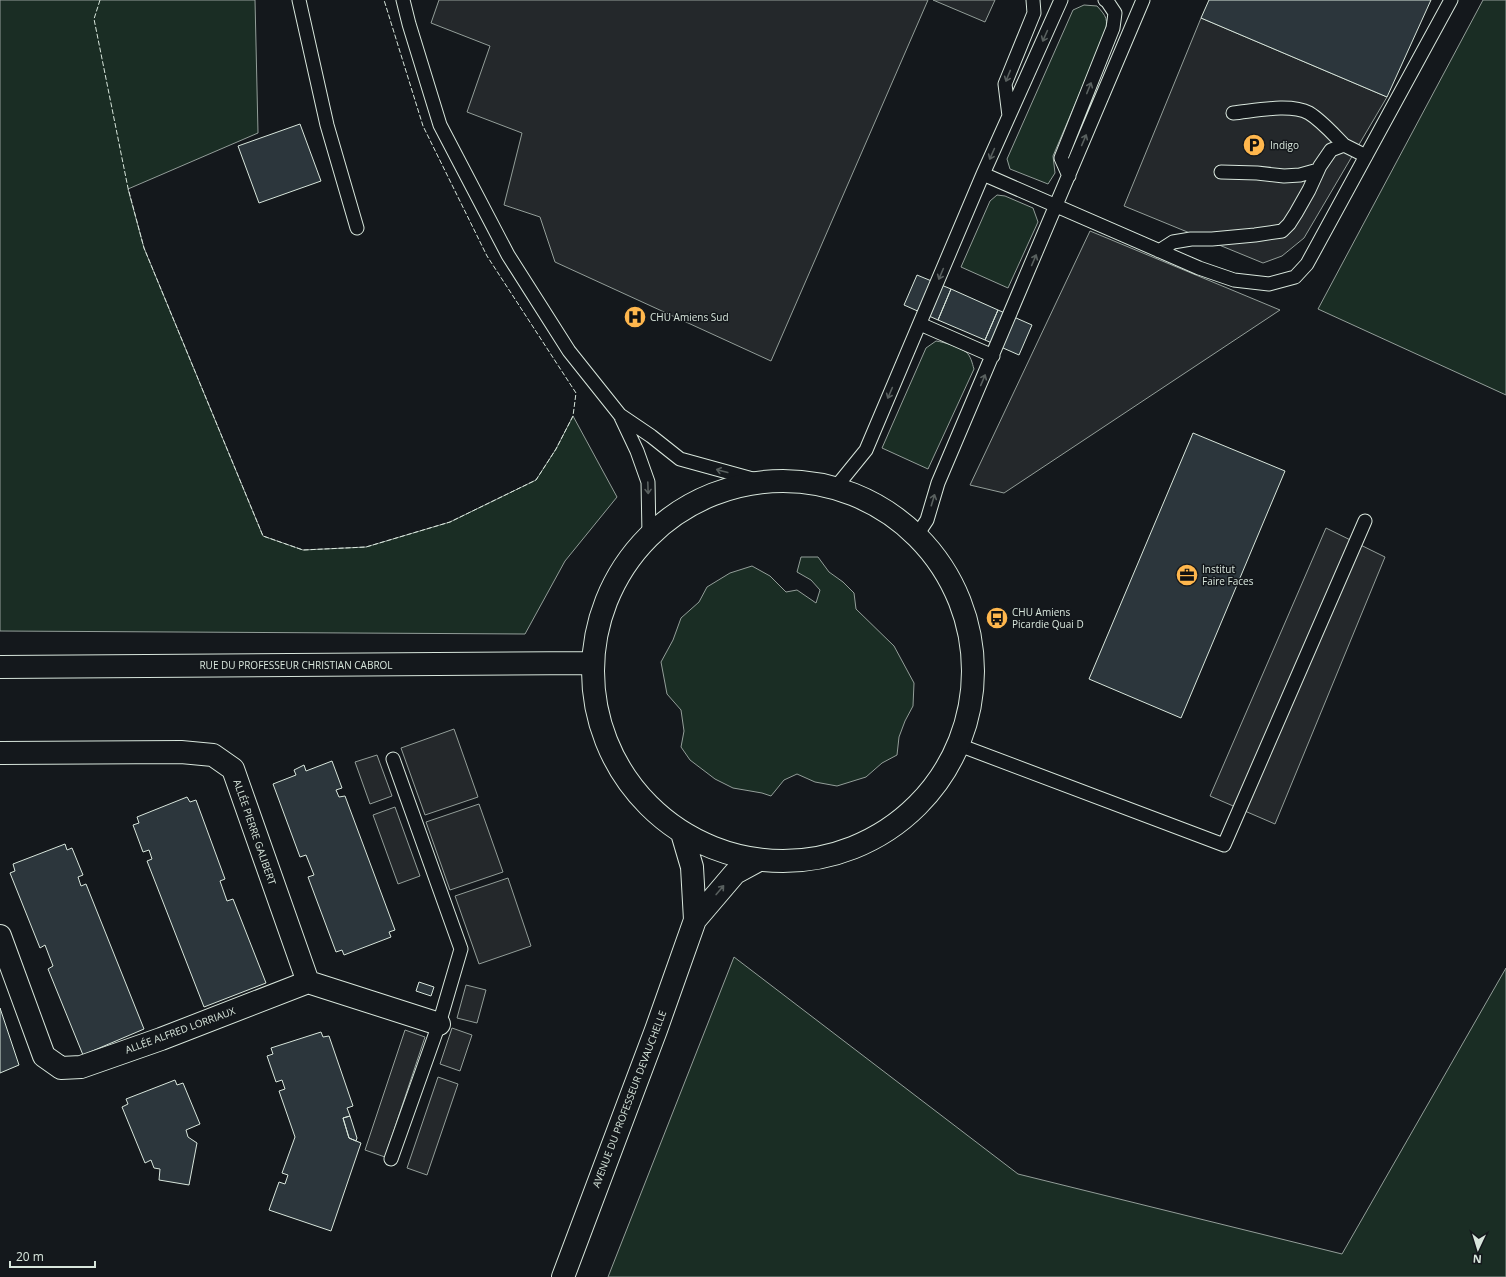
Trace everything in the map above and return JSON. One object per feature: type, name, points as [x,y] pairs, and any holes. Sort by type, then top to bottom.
[{"type":"street","points":[[798,480],[836,487],[866,498],[893,514],[917,535],[937,558],[953,583],[970,621],[973,649],[972,698],[959,745],[934,788],[899,822],[883,833],[836,856],[808,860],[759,860],[719,851],[682,833],[643,802],[614,760],[596,713],[591,663],[599,616],[619,572],[649,534],[700,498],[760,481],[798,480]]},
{"type":"street","name":"RUE DU PROFESSEUR CHRISTIAN CABROL","points":[[0,667],[591,663]]},
{"type":"street","name":"ALLÉE PIERRE GALIBERT","points":[[0,753],[181,752],[213,755],[233,769],[308,982]]},
{"type":"street","points":[[682,833],[692,867],[694,920]]},
{"type":"street","points":[[694,920],[735,873],[759,860]]},
{"type":"street","name":"AVENUE DU PROFESSEUR DEVAUCHELLE","points":[[562,1277],[656,1030],[694,920]]},
{"type":"street","name":"ALLÉE ALFRED LORRIAUX","points":[[0,936],[44,1056],[61,1068],[81,1067],[161,1039],[308,982]]},
{"type":"street","points":[[308,982],[439,1024]]},
{"type":"lane","points":[[299,0],[327,125],[357,228]]},
{"type":"lane","points":[[403,0],[440,125],[508,254],[569,351],[620,415],[637,451],[648,482],[649,534]]},
{"type":"lane","points":[[1009,117],[1005,84],[1034,13],[1033,0]]},
{"type":"lane","points":[[836,487],[866,450],[983,174],[1061,0]]},
{"type":"lane","points":[[1069,176],[1061,158],[1113,28],[1115,13],[1105,0]]},
{"type":"lane","points":[[917,535],[927,520],[938,483],[1057,206],[1143,0]]},
{"type":"lane","points":[[983,174],[1199,268],[1234,280],[1269,284],[1295,277],[1307,264],[1452,0]]},
{"type":"lane","points":[[1233,113],[1284,108],[1300,109],[1310,114],[1344,145],[1366,156]]},
{"type":"lane","points":[[1159,251],[1174,242],[1191,239],[1212,239],[1282,231],[1289,224],[1296,213],[1330,150],[1344,145]]},
{"type":"lane","points":[[1221,172],[1257,173],[1284,176],[1300,175],[1318,170]]},
{"type":"lane","points":[[920,324],[993,356]]},
{"type":"lane","points":[[620,415],[651,436],[680,459],[760,481]]},
{"type":"lane","points":[[959,745],[1224,845],[1365,521]]},
{"type":"lane","points":[[390,1158],[439,1024],[462,950],[393,759]]},
{"type":"green space","points":[[0,0],[255,0],[258,133],[128,189],[144,248],[263,536],[303,550],[366,547],[450,522],[536,480],[556,449],[573,416],[617,497],[565,561],[525,634],[0,631]]},
{"type":"green space","points":[[1483,0],[1506,0],[1506,395],[1318,309]]},
{"type":"green space","points":[[1084,5],[1097,6],[1103,13],[1106,18],[1105,34],[1053,156],[1055,173],[1048,184],[1010,169],[1007,159],[1073,10]]},
{"type":"green space","points":[[997,195],[1005,196],[1033,208],[1038,222],[1008,288],[961,267],[990,201]]},
{"type":"green space","points":[[936,341],[943,342],[966,352],[974,369],[928,469],[882,448],[926,348]]},
{"type":"green space","points":[[801,557],[818,557],[829,572],[843,582],[854,593],[856,609],[894,646],[914,683],[913,706],[899,737],[897,755],[882,763],[866,777],[837,786],[815,782],[797,774],[784,780],[771,796],[733,788],[715,779],[690,760],[681,747],[684,731],[681,710],[667,694],[661,662],[673,640],[681,618],[699,602],[707,587],[730,573],[752,566],[770,576],[786,592],[797,590],[816,603],[820,590],[811,580],[797,572]]},
{"type":"green space","points":[[734,957],[1018,1174],[1342,1254],[1506,968],[1506,1277],[608,1277]]},
{"type":"shaded area","points":[[439,0],[928,0],[771,361],[555,262],[540,217],[504,205],[522,133],[467,112],[490,46],[431,23]]},
{"type":"shaded area","points":[[933,0],[995,0],[985,22]]},
{"type":"shaded area","name":"Indigo","points":[[1201,18],[1387,97],[1304,238],[1282,256],[1263,263],[1124,206]]},
{"type":"shaded area","points":[[1090,231],[1280,310],[1004,493],[970,485]]},
{"type":"shaded area","points":[[1326,528],[1385,557],[1275,824],[1210,796]]},
{"type":"shaded area","points":[[454,729],[478,797],[425,815],[401,748]]},
{"type":"shaded area","points":[[377,755],[392,796],[370,804],[355,762]]},
{"type":"shaded area","points":[[479,804],[503,872],[450,890],[426,822]]},
{"type":"shaded area","points":[[395,807],[420,876],[398,884],[373,815]]},
{"type":"shaded area","points":[[508,878],[531,946],[479,964],[455,896]]},
{"type":"shaded area","points":[[466,985],[486,990],[477,1023],[457,1018]]},
{"type":"shaded area","points":[[452,1028],[472,1035],[460,1071],[440,1064]]},
{"type":"shaded area","points":[[405,1030],[425,1037],[385,1157],[365,1150]]},
{"type":"shaded area","points":[[438,1077],[458,1084],[427,1175],[407,1168]]},
{"type":"building","points":[[1209,0],[1431,0],[1387,97],[1201,18]]},
{"type":"building","points":[[300,124],[321,181],[259,203],[238,146]]},
{"type":"building","points":[[917,275],[951,289],[938,320],[904,305]]},
{"type":"building","points":[[951,289],[998,310],[985,340],[938,320]]},
{"type":"building","points":[[998,310],[1032,325],[1019,355],[985,340]]},
{"type":"building","name":"Institut Faire Faces","points":[[1193,433],[1285,471],[1181,718],[1089,679]]},
{"type":"building","points":[[332,761],[342,788],[336,790],[339,797],[345,796],[395,930],[389,932],[391,937],[344,955],[342,950],[336,952],[308,877],[314,875],[306,855],[300,857],[273,784],[296,775],[294,770],[304,765],[306,771]]},
{"type":"building","points":[[187,797],[190,802],[196,800],[225,879],[220,881],[227,901],[233,899],[266,983],[204,1007],[147,861],[152,859],[149,850],[143,852],[133,825],[139,823],[137,817]]},
{"type":"building","points":[[65,844],[67,850],[72,848],[83,875],[78,877],[81,886],[86,884],[144,1029],[83,1055],[48,969],[53,966],[45,945],[40,948],[10,873],[15,871],[13,864]]},
{"type":"building","points":[[419,982],[434,987],[431,996],[416,991]]},
{"type":"building","points":[[0,1008],[19,1065],[0,1073]]},
{"type":"building","points":[[321,1032],[323,1037],[329,1036],[353,1106],[347,1108],[350,1116],[343,1118],[349,1138],[361,1143],[331,1231],[269,1210],[279,1182],[285,1184],[288,1175],[282,1173],[295,1137],[279,1091],[285,1089],[282,1080],[276,1082],[267,1056],[273,1054],[271,1048]]},
{"type":"building","points":[[175,1080],[177,1085],[183,1083],[200,1124],[186,1130],[188,1137],[197,1143],[189,1185],[159,1180],[160,1169],[154,1168],[151,1160],[145,1163],[122,1107],[128,1104],[126,1099]]},
{"type":"building","points":[[350,1116],[357,1138],[356,1141],[349,1138],[343,1118]]},
{"type":"fence","points":[[100,0],[94,19],[128,188],[144,248],[263,536],[303,550],[366,547],[450,522],[536,480],[556,449],[573,416],[576,393],[487,256],[423,126],[384,0]]},
{"type":"place","name":"Indigo","points":[[1254,145]]},
{"type":"place","name":"CHU Amiens Sud","points":[[635,317]]},
{"type":"place","name":"Institut Faire Faces","points":[[1187,575]]},
{"type":"place","name":"CHU Amiens Picardie Quai D","points":[[997,618]]}]
